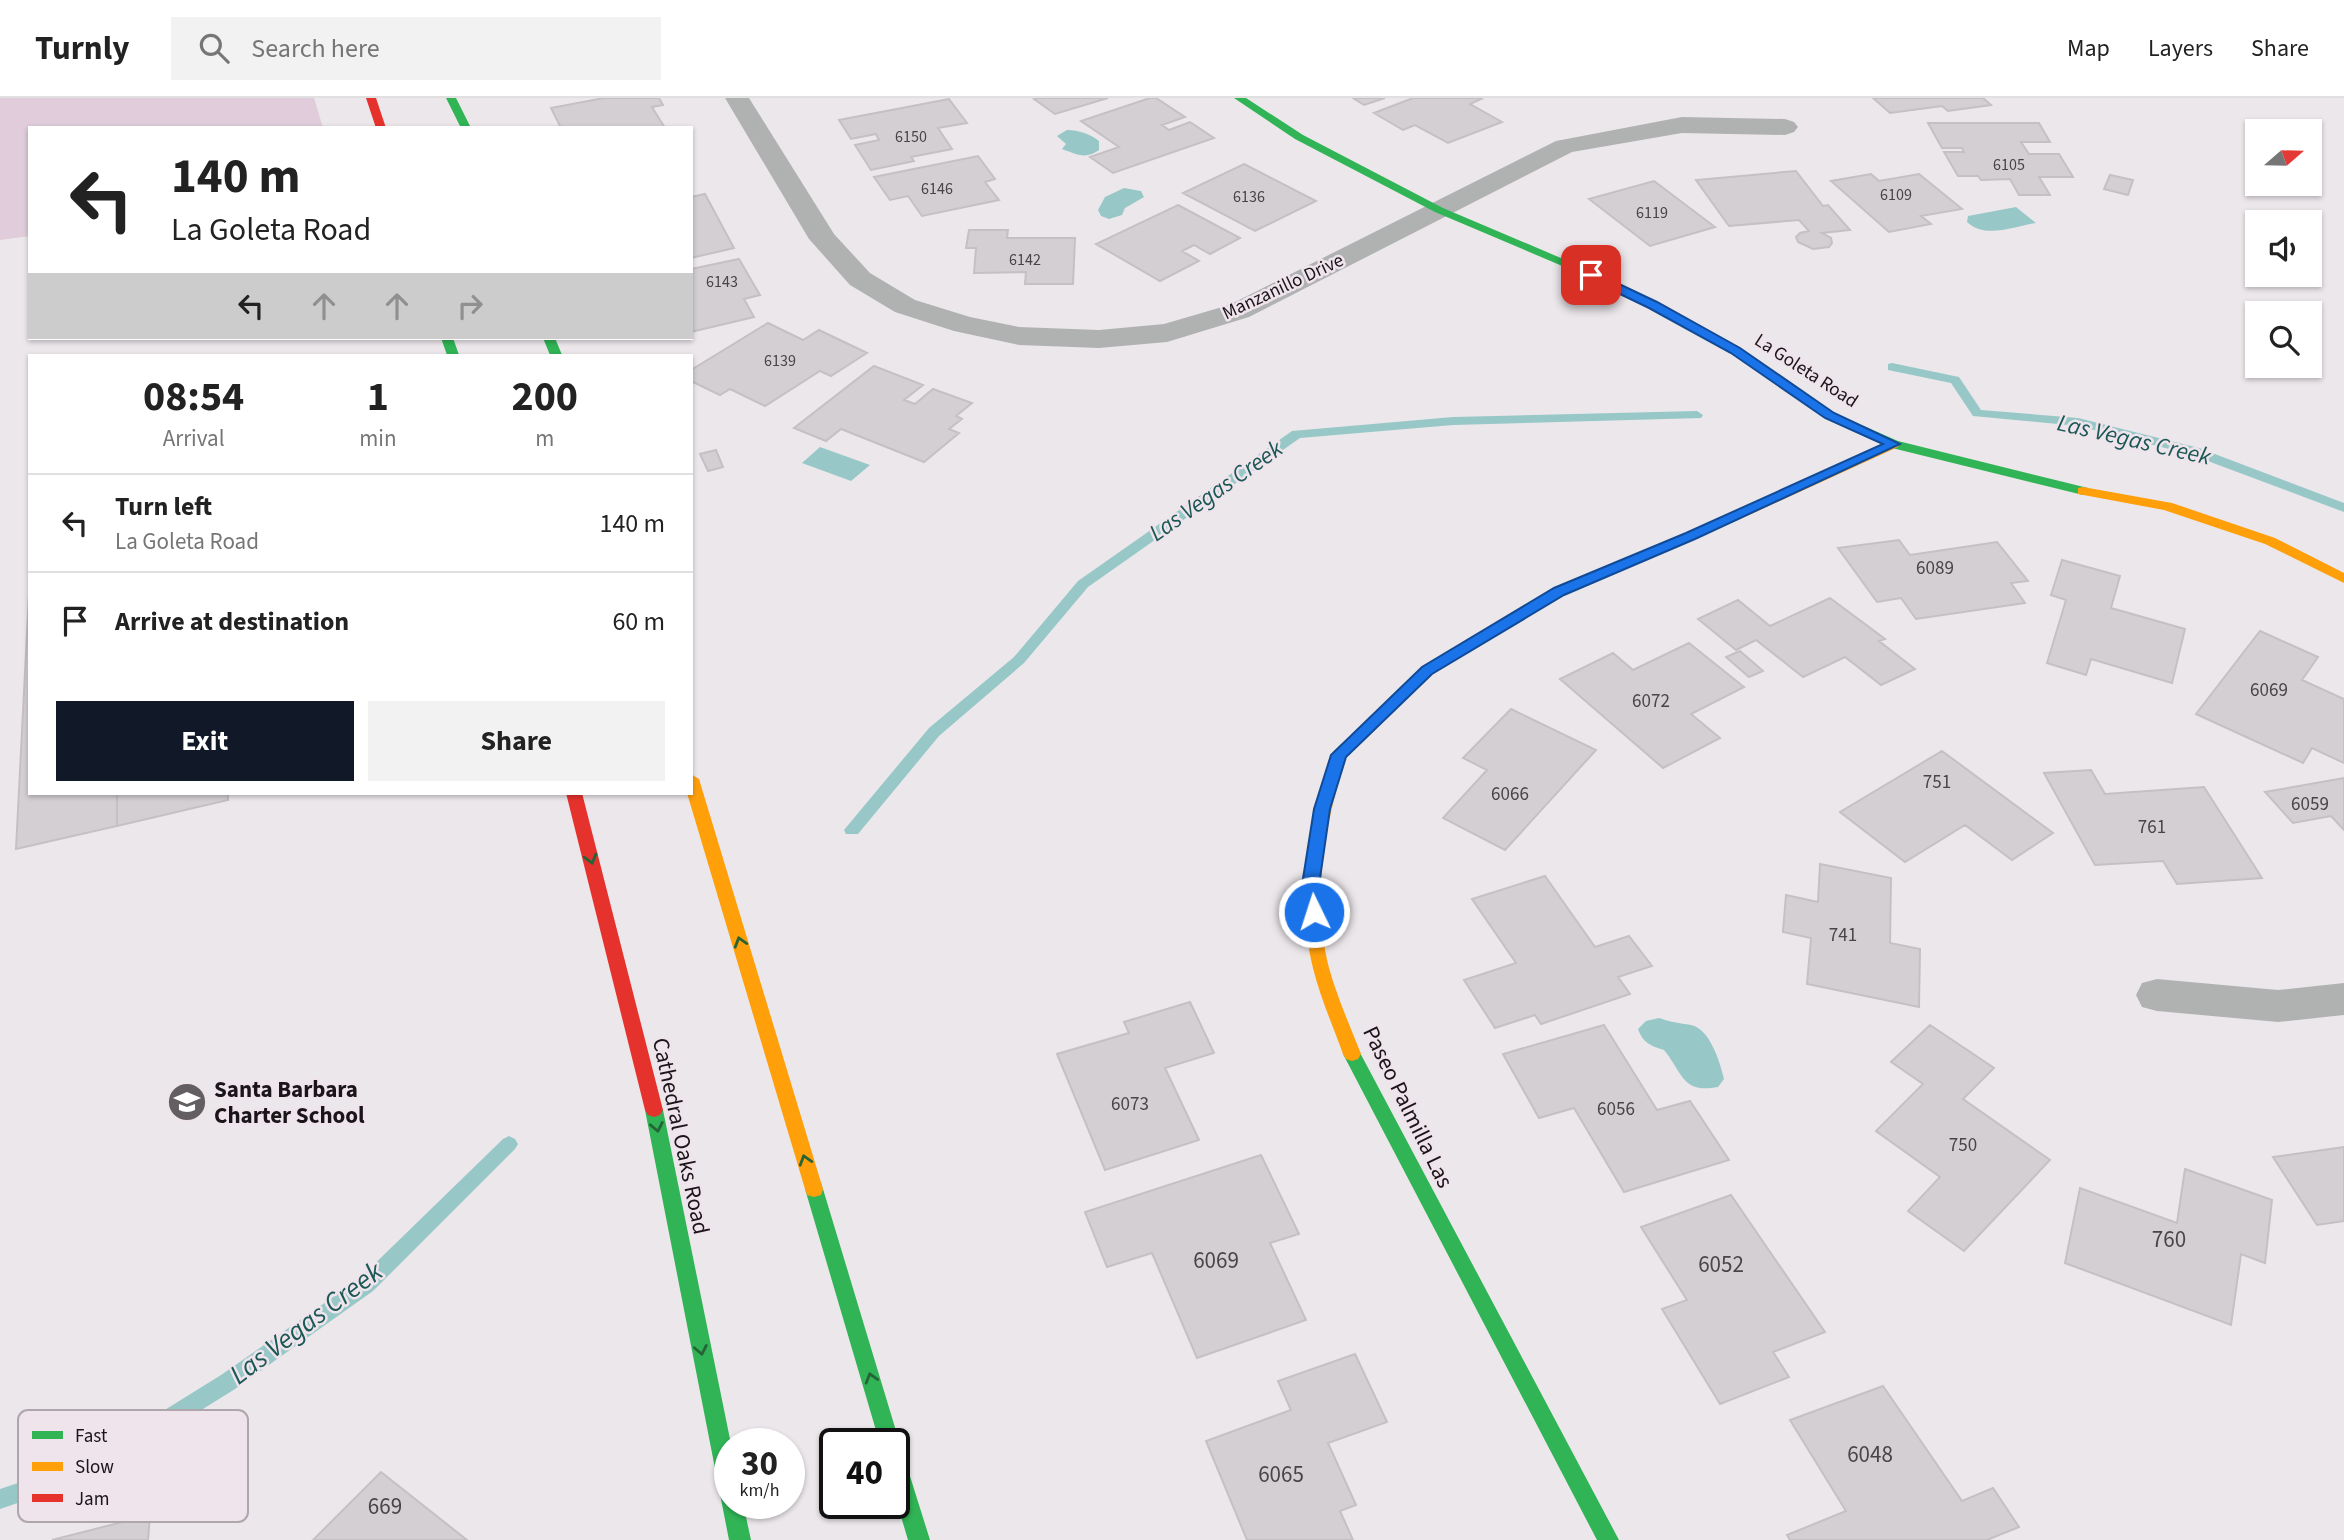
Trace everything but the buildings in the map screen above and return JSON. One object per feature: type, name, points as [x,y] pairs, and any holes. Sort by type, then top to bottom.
[{"type":"street","points":[[371,98],[380,126]]},
{"type":"street","points":[[451,98],[465,126]]},
{"type":"street","name":"Manzanillo Drive","points":[[737,98],[823,239],[860,279],[905,306],[964,325],[1018,336],[1099,339],[1167,333],[1239,311],[1565,146],[1682,125],[1785,127]]},
{"type":"street","name":"La Goleta Road","points":[[1239,98],[1300,137],[1439,210],[1571,266],[1653,305],[1736,351],[1830,416],[1893,444],[2073,489],[2167,506],[2270,541],[2344,579]]},
{"type":"street","name":"Paseo Palmilla Las","points":[[1608,1540],[1355,1062],[1321,967],[1311,885],[1322,809],[1339,755],[1427,671],[1559,592],[1893,444]]},
{"type":"street","points":[[693,786],[885,1428]]},
{"type":"street","name":"Cathedral Oaks Road","points":[[575,795],[648,1079],[717,1428]]},
{"type":"street","points":[[2157,995],[2278,1006],[2344,999]]},
{"type":"street","points":[[910,1510],[919,1540]]},
{"type":"street","points":[[735,1519],[740,1540]]},
{"type":"shaded area","points":[[0,98],[314,98],[322,126],[28,126],[28,236],[0,240]]},
{"type":"water","points":[[1067,130],[1088,134],[1096,139],[1099,141],[1099,150],[1085,155],[1062,149],[1066,144],[1057,136]]},
{"type":"water","points":[[1124,188],[1141,191],[1144,197],[1125,208],[1122,215],[1109,219],[1101,216],[1098,210],[1105,197]]},
{"type":"water","points":[[2016,207],[2036,223],[1991,231],[1974,227],[1967,222],[1968,216]]},
{"type":"water","points":[[820,447],[870,465],[851,481],[802,463]]},
{"type":"water","points":[[1659,1018],[1691,1025],[1704,1033],[1717,1055],[1724,1079],[1718,1087],[1706,1088],[1690,1084],[1664,1050],[1645,1041],[1638,1029],[1646,1021]]},
{"type":"waterway","name":"Las Vegas Creek","points":[[1892,367],[1955,380],[1977,413],[2078,422],[2194,451],[2344,508]]},
{"type":"waterway","name":"Las Vegas Creek","points":[[852,830],[934,732],[1019,660],[1083,584],[1297,434],[1453,421],[1697,415]]},
{"type":"waterway","name":"Las Vegas Creek","points":[[183,1410],[228,1382],[366,1285],[509,1144]]},
{"type":"waterway","name":"Las Vegas Creek","points":[[0,1499],[18,1493]]},
{"type":"traffic: fast","points":[[451,98],[465,126]]},
{"type":"traffic: fast","points":[[1239,98],[1299,137],[1439,210],[1571,266],[1653,305],[1736,351],[1830,416],[1893,444],[2083,491]]},
{"type":"traffic: fast","points":[[448,340],[453,354]]},
{"type":"traffic: fast","points":[[550,340],[556,354]]},
{"type":"traffic: fast","points":[[1332,777],[1339,755],[1427,671],[1559,592],[1733,517]]},
{"type":"traffic: fast","points":[[1352,1054],[1608,1540]]},
{"type":"traffic: fast","points":[[654,1110],[717,1428]]},
{"type":"traffic: fast","points":[[814,1189],[885,1428]]},
{"type":"traffic: fast","points":[[910,1510],[919,1540]]},
{"type":"traffic: fast","points":[[735,1519],[740,1540]]},
{"type":"traffic: slow","points":[[1733,517],[1893,444]]},
{"type":"traffic: slow","points":[[2083,491],[2167,506],[2270,541],[2344,579]]},
{"type":"traffic: slow","points":[[1332,777],[1316,848],[1313,921],[1321,968],[1352,1054]]},
{"type":"traffic: slow","points":[[693,786],[814,1189]]},
{"type":"traffic: jam","points":[[371,98],[380,126]]},
{"type":"traffic: jam","points":[[575,795],[654,1110]]},
{"type":"place","name":"Santa Barbara Charter School","points":[[187,1102]]},
{"type":"route","points":[[1314,912],[1311,885],[1322,809],[1339,755],[1427,671],[1559,592],[1893,444],[1830,416],[1736,351],[1653,305],[1591,275]]}]
